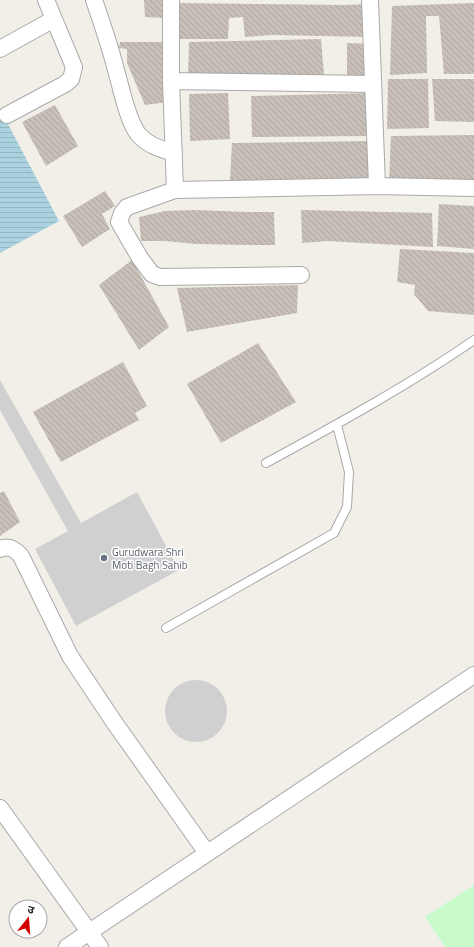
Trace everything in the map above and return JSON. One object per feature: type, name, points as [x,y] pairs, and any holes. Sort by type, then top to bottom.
[{"type":"street","points":[[8,115],[72,79],[74,67],[46,0]]},
{"type":"street","points":[[94,0],[130,118],[138,134],[147,143],[159,149],[174,153]]},
{"type":"street","points":[[171,0],[171,81],[175,190]]},
{"type":"street","points":[[370,0],[377,186]]},
{"type":"street","points":[[0,49],[54,20]]},
{"type":"street","points":[[171,81],[373,84]]},
{"type":"street","points":[[301,275],[160,277],[152,274],[140,258],[119,222],[122,213],[127,207],[175,190],[377,186],[474,188]]},
{"type":"street","points":[[0,549],[10,548],[21,556],[70,656],[114,722],[207,853]]},
{"type":"street","points":[[67,947],[474,675]]},
{"type":"street","points":[[0,808],[100,947]]},
{"type":"lane","points":[[266,463],[337,425],[454,354],[474,340]]},
{"type":"lane","points":[[166,628],[334,533],[347,507],[349,472],[337,425]]},
{"type":"shaded area","points":[[0,380],[81,523],[137,492],[179,570],[76,626],[35,549],[68,531],[0,410]]},
{"type":"shaded area","points":[[190,680],[202,680],[218,689],[225,699],[227,711],[225,723],[218,733],[202,742],[190,742],[179,737],[170,728],[165,717],[165,705],[170,694],[179,685]]},
{"type":"green space","points":[[474,885],[474,947],[445,947],[425,917]]},
{"type":"water","points":[[0,109],[59,221],[0,253]]},
{"type":"building","points":[[144,0],[166,0],[167,18],[145,17]]},
{"type":"building","points":[[177,3],[370,4],[371,37],[272,35],[245,37],[243,17],[229,18],[228,39],[179,39]]},
{"type":"building","points":[[474,3],[474,74],[444,74],[439,16],[426,16],[427,73],[390,75],[392,6]]},
{"type":"building","points":[[321,39],[324,75],[188,78],[189,42]]},
{"type":"building","points":[[120,42],[162,42],[162,64],[169,102],[145,105],[127,63],[127,49],[119,48]]},
{"type":"building","points":[[347,43],[369,44],[370,76],[347,78]]},
{"type":"building","points":[[388,79],[428,79],[429,128],[387,129]]},
{"type":"building","points":[[432,79],[474,79],[474,122],[435,121]]},
{"type":"building","points":[[228,93],[230,139],[190,141],[189,94]]},
{"type":"building","points":[[370,93],[371,136],[252,137],[251,96]]},
{"type":"building","points":[[55,105],[78,146],[46,166],[22,122]]},
{"type":"building","points":[[474,135],[474,185],[389,182],[391,136]]},
{"type":"building","points":[[372,141],[372,183],[230,181],[232,143]]},
{"type":"building","points":[[105,191],[115,206],[102,214],[110,229],[82,247],[63,216]]},
{"type":"building","points":[[439,204],[474,206],[474,249],[437,246]]},
{"type":"building","points":[[194,210],[274,212],[275,245],[196,244],[165,241],[141,241],[139,217],[165,211]]},
{"type":"building","points":[[301,210],[432,213],[433,247],[327,241],[302,243]]},
{"type":"building","points":[[400,249],[474,253],[474,315],[428,311],[414,294],[415,285],[397,282]]},
{"type":"building","points":[[132,260],[169,327],[139,350],[99,285]]},
{"type":"building","points":[[298,285],[297,313],[187,332],[177,288]]},
{"type":"building","points":[[258,343],[296,402],[221,443],[187,384]]},
{"type":"building","points":[[123,362],[147,406],[135,413],[139,420],[61,462],[33,412]]},
{"type":"building","points":[[4,491],[20,522],[0,536],[0,493]]},
{"type":"place","name":"Gurudwara Shri Moti Bagh Sahib","points":[[104,558]]}]
